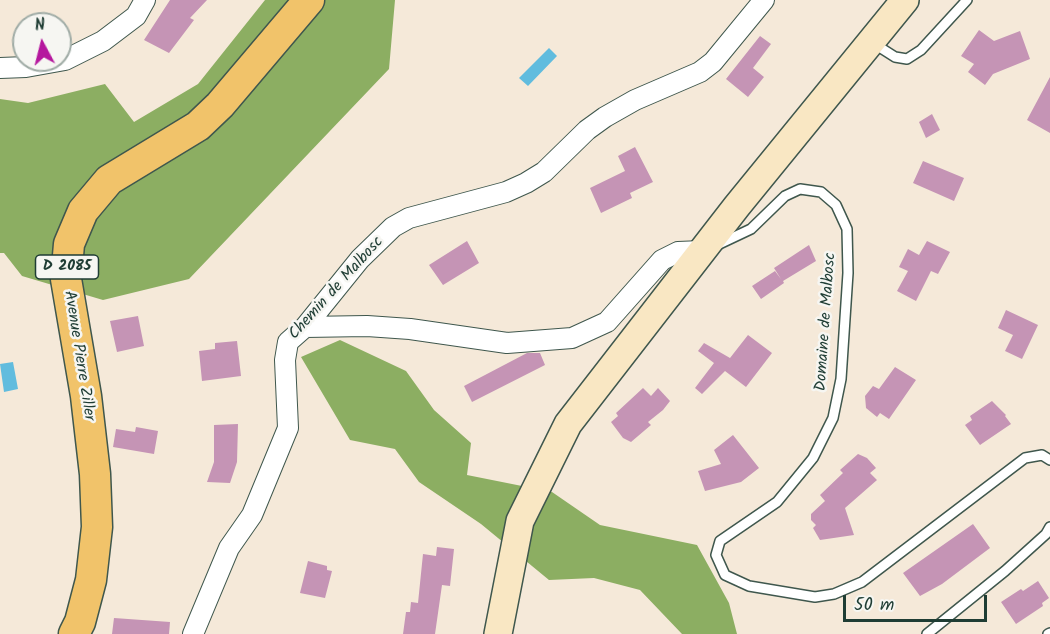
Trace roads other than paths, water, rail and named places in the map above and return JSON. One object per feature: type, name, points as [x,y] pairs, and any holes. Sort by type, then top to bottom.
[{"type":"main road","name":"Avenue Pierre Ziller","points":[[74,634],[80,622],[91,580],[97,527],[86,396],[66,279],[69,244],[83,211],[109,180],[198,126],[220,105],[309,0]]},
{"type":"main road","points":[[498,634],[520,521],[568,424],[702,251],[905,0]]},
{"type":"street","points":[[0,68],[26,67],[65,60],[103,41],[136,16],[146,0]]},
{"type":"street","name":"Chemin de Malbosc","points":[[193,634],[229,548],[252,515],[288,428],[285,360],[288,342],[304,327],[360,259],[393,227],[409,218],[506,192],[544,172],[587,130],[605,117],[714,62],[764,0]]},
{"type":"street","points":[[304,327],[367,326],[410,329],[507,343],[572,338],[607,322],[662,260],[678,252],[702,251]]},
{"type":"lane","points":[[871,42],[894,57],[907,59],[921,50],[967,0]]},
{"type":"lane","name":"Domaine de Malbosc","points":[[702,251],[751,229],[784,196],[800,189],[821,192],[836,205],[847,229],[848,273],[841,378],[832,418],[813,458],[777,501],[720,541],[716,555],[725,574],[749,586],[815,597],[834,594],[862,582],[1025,458],[1042,455],[1050,460]]},
{"type":"lane","points":[[927,634],[1005,570],[1046,534],[1050,527]]},
{"type":"water","points":[[549,48],[557,56],[528,86],[519,78]]},
{"type":"water","points":[[13,362],[18,389],[4,392],[0,364]]}]
